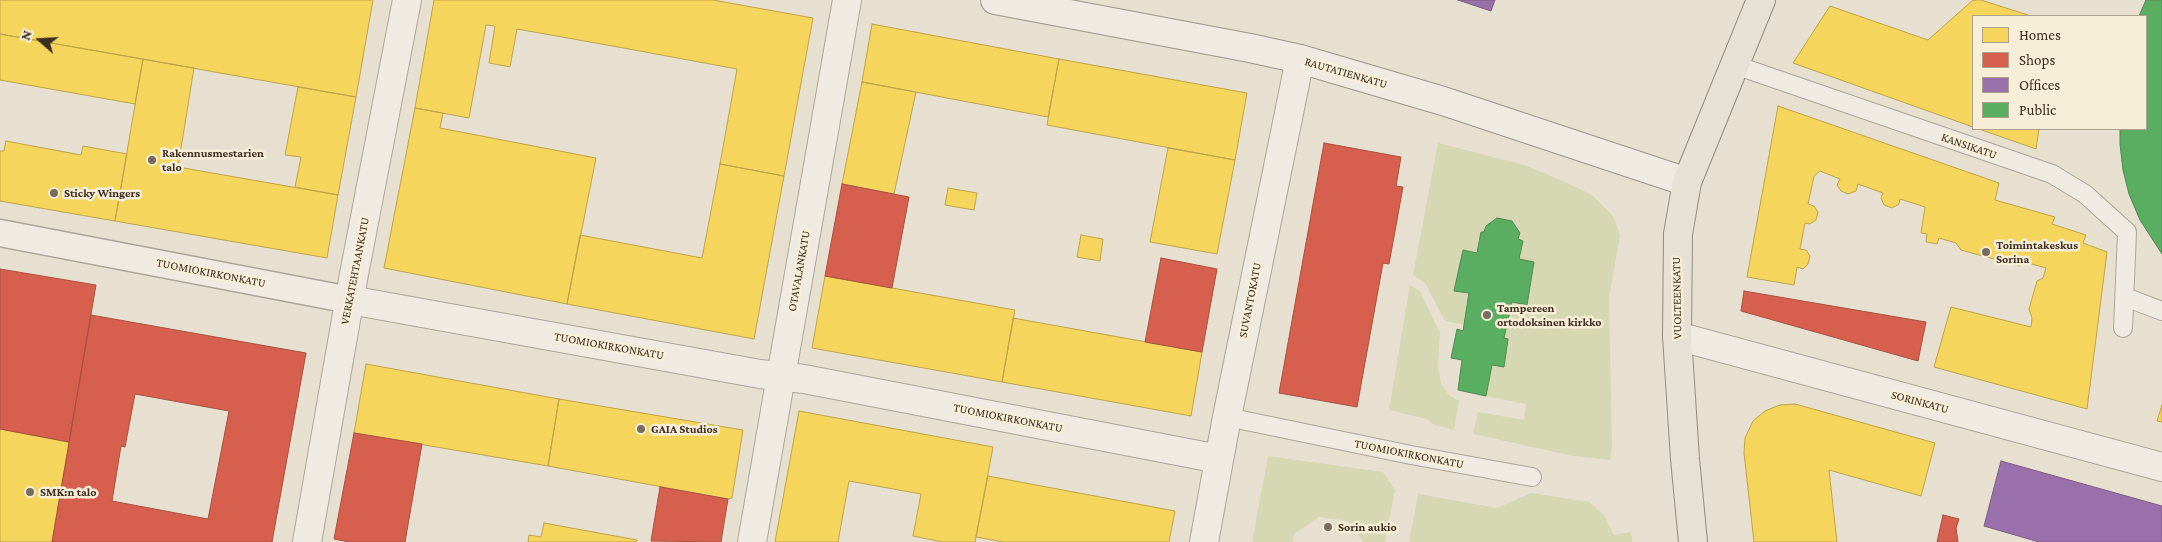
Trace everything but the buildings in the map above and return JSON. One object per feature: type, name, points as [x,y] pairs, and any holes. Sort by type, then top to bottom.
[{"type":"main road","name":"VUOLTEENKATU","points":[[1693,542],[1685,459],[1677,336],[1676,256],[1681,209],[1687,182],[1761,0]]},
{"type":"street","name":"VERKATEHTAANKATU","points":[[307,542],[350,300],[407,0]]},
{"type":"street","name":"OTAVALANKATU","points":[[752,542],[846,0]]},
{"type":"street","name":"RAUTATIENKATU","points":[[995,0],[1300,59],[1443,101],[1687,182]]},
{"type":"street","name":"SUVANTOKATU","points":[[1204,542],[1227,417],[1300,59]]},
{"type":"street","name":"TUOMIOKIRKONKATU","points":[[0,233],[350,300],[804,379],[1219,459]]},
{"type":"street","name":"SORINKATU","points":[[1677,336],[2162,467]]},
{"type":"lane","name":"KANSIKATU","points":[[1735,65],[2052,174],[2085,194],[2127,232],[2123,328]]},
{"type":"lane","points":[[2125,297],[2162,311]]},
{"type":"lane","name":"TUOMIOKIRKONKATU","points":[[1227,417],[1412,455],[1532,477]]},
{"type":"green space","points":[[1438,143],[1524,165],[1563,181],[1592,195],[1613,216],[1620,235],[1609,299],[1612,448],[1610,460],[1573,456],[1473,434],[1478,412],[1524,420],[1526,404],[1486,396],[1492,365],[1504,367],[1508,339],[1504,338],[1512,302],[1527,305],[1534,262],[1519,259],[1520,233],[1512,221],[1497,218],[1486,226],[1484,232],[1481,233],[1477,253],[1463,250],[1454,290],[1469,293],[1464,325],[1445,321],[1425,283],[1413,275]]},
{"type":"green space","points":[[1410,285],[1420,291],[1440,333],[1438,366],[1441,384],[1449,395],[1459,401],[1454,430],[1434,425],[1427,419],[1389,410]]},
{"type":"green space","points":[[1268,456],[1383,472],[1395,490],[1385,542],[1363,542],[1348,521],[1319,517],[1294,534],[1292,542],[1252,542]]},
{"type":"green space","points":[[1531,493],[1589,502],[1604,515],[1614,535],[1631,532],[1633,542],[1409,542],[1418,494],[1497,508]]},
{"type":"place","name":"Rakennusmestarien talo","points":[[152,160]]},
{"type":"place","name":"Sticky Wingers","points":[[54,193]]},
{"type":"place","name":"Toimintakeskus Sorina","points":[[1986,252]]},
{"type":"place","name":"Tampereen ortodoksinen kirkko","points":[[1487,315]]},
{"type":"place","name":"GAIA Studios","points":[[641,429]]},
{"type":"place","name":"SMK:n talo","points":[[30,492]]},
{"type":"place","name":"Sorin aukio","points":[[1328,527]]}]
